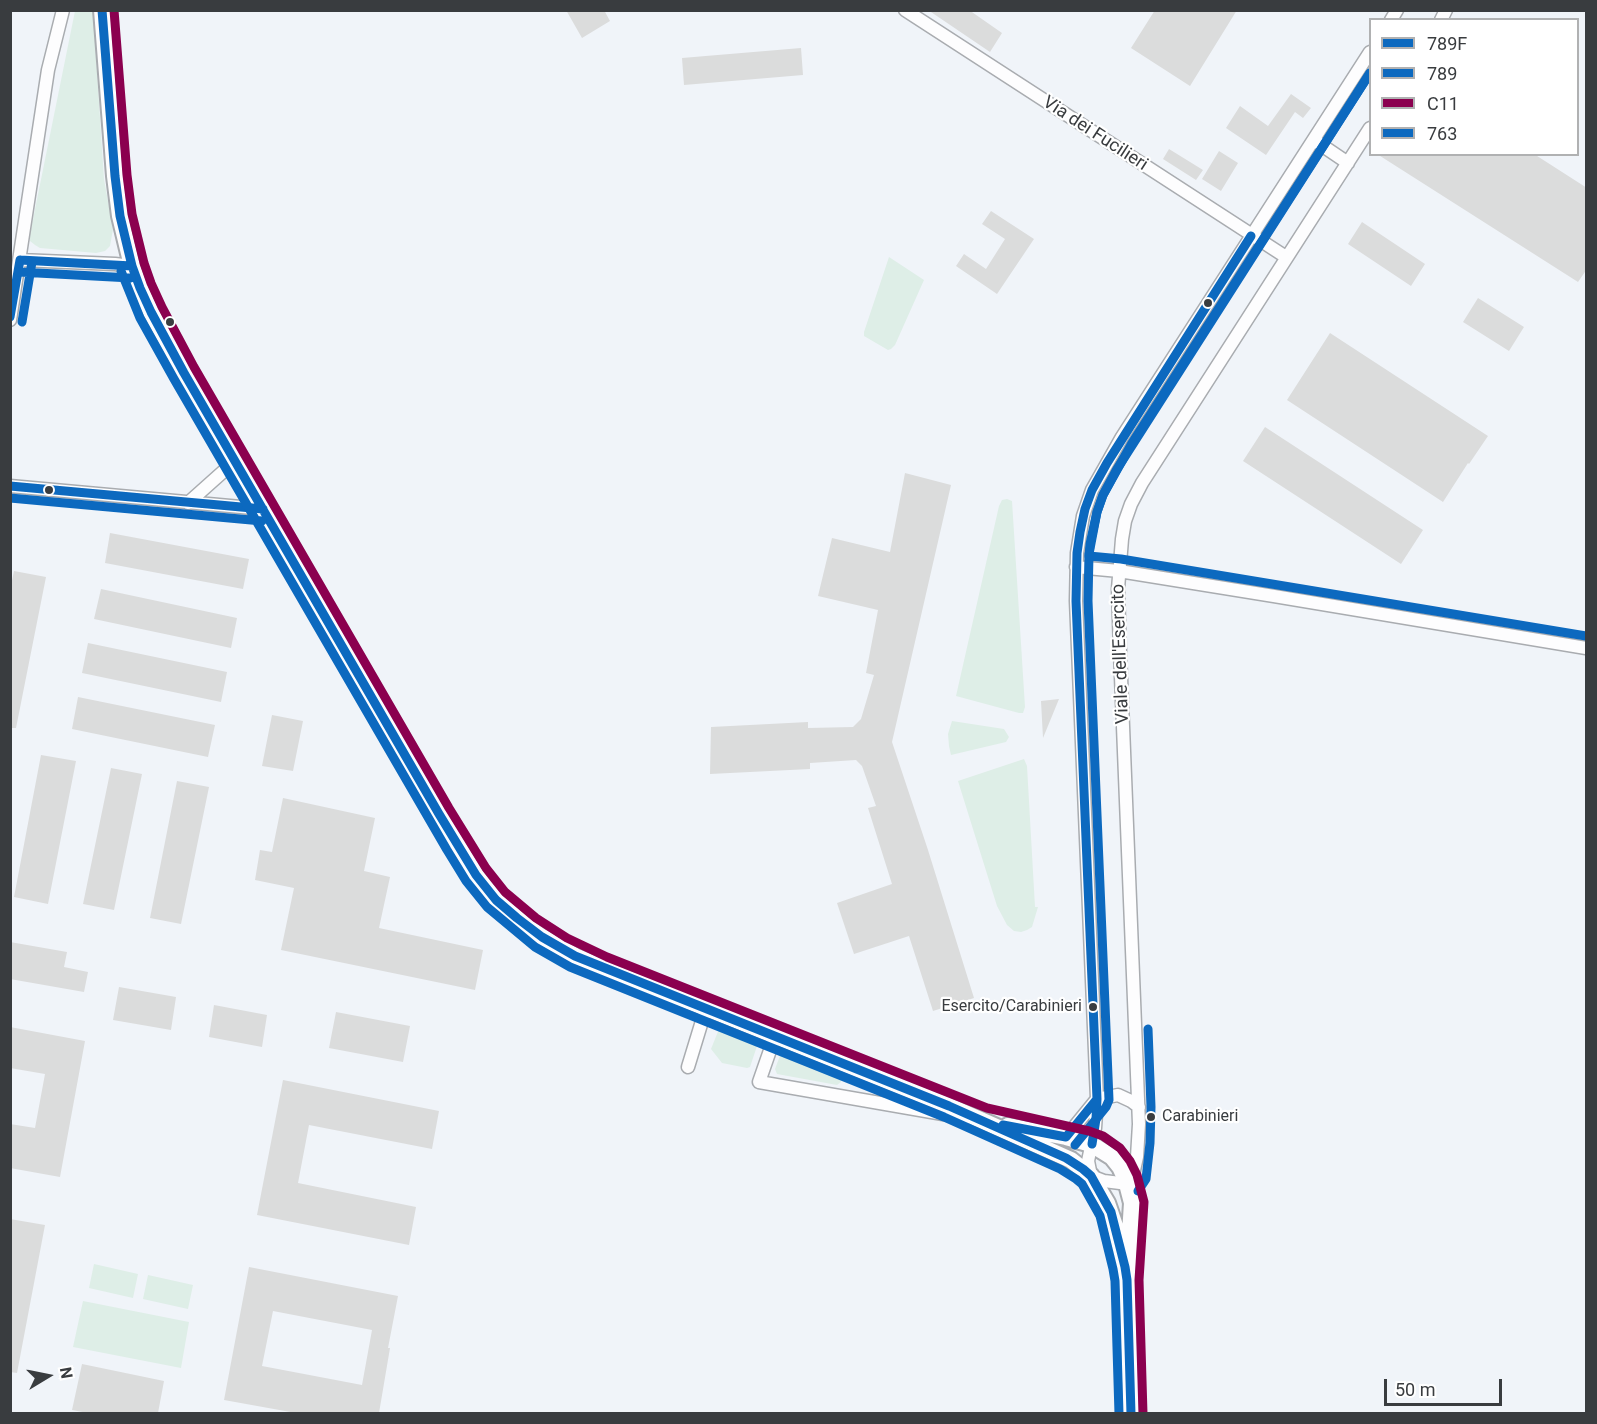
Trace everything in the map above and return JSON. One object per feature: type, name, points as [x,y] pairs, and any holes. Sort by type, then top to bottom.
[{"type":"street","points":[[10,320],[48,70],[63,10]]},
{"type":"street","points":[[102,10],[115,176],[122,228],[140,288],[184,373],[451,834],[476,875],[496,900],[530,928],[561,949],[622,976],[982,1120],[1066,1158],[1091,1176],[1104,1182],[1128,1184]]},
{"type":"street","name":"Via dei Fucilieri","points":[[904,10],[1286,258]]},
{"type":"street","points":[[1127,1280],[1111,1212],[1091,1176],[1088,1161],[1096,1119],[1097,1099],[1076,601],[1076,567],[1080,532],[1092,490],[1122,437],[1369,55]]},
{"type":"street","name":"Viale dell'Esercito","points":[[1128,1184],[1134,1176],[1137,1157],[1139,1107],[1120,652],[1119,571],[1125,521],[1137,492],[1369,131]]},
{"type":"street","points":[[1314,140],[1348,163]]},
{"type":"street","points":[[20,260],[132,266]]},
{"type":"street","points":[[188,503],[235,461]]},
{"type":"street","points":[[10,486],[263,509]]},
{"type":"street","points":[[1076,567],[1119,571],[1587,648]]},
{"type":"street","points":[[688,1067],[706,1008]]},
{"type":"street","points":[[775,1036],[759,1082],[982,1120],[1066,1137],[1091,1144],[1114,1159],[1122,1170],[1131,1196],[1127,1280],[1131,1413]]},
{"type":"street","points":[[1066,1137],[1097,1099],[1118,1095],[1139,1107]]},
{"type":"shaded area","points":[[75,11],[93,11],[104,179],[113,229],[110,246],[105,251],[96,253],[40,248],[30,241]]},
{"type":"shaded area","points":[[889,257],[924,280],[895,345],[888,350],[864,336],[864,332]]},
{"type":"shaded area","points":[[1002,500],[1012,501],[1025,707],[1023,713],[956,696],[999,506]]},
{"type":"shaded area","points":[[952,721],[1004,729],[1009,737],[1006,742],[951,755],[948,734]]},
{"type":"shaded area","points":[[1024,759],[1027,766],[1035,907],[1038,907],[1032,927],[1021,932],[1014,931],[1007,925],[997,906],[958,781]]},
{"type":"shaded area","points":[[719,1029],[758,1043],[750,1067],[722,1063],[711,1049]]},
{"type":"shaded area","points":[[781,1053],[840,1075],[841,1082],[837,1085],[777,1074],[775,1069]]},
{"type":"shaded area","points":[[94,1264],[138,1274],[133,1298],[89,1288]]},
{"type":"shaded area","points":[[148,1275],[193,1285],[188,1309],[143,1299]]},
{"type":"shaded area","points":[[83,1301],[189,1322],[181,1368],[73,1347]]},
{"type":"building","points":[[566,10],[604,10],[610,21],[582,38]]},
{"type":"building","points":[[928,10],[969,10],[1002,33],[990,52]]},
{"type":"building","points":[[1155,10],[1237,10],[1190,86],[1131,48]]},
{"type":"building","points":[[801,48],[803,75],[684,85],[682,58]]},
{"type":"building","points":[[1291,94],[1311,108],[1303,118],[1295,112],[1266,155],[1226,128],[1240,106],[1268,126]]},
{"type":"building","points":[[1169,149],[1203,170],[1196,180],[1163,159]]},
{"type":"building","points":[[1219,151],[1238,163],[1221,191],[1202,179]]},
{"type":"building","points":[[1380,156],[1537,156],[1587,188],[1587,269],[1578,282]]},
{"type":"building","points":[[991,211],[1034,239],[997,294],[956,266],[964,254],[986,269],[1005,239],[982,224]]},
{"type":"building","points":[[1362,222],[1425,264],[1411,286],[1348,244]]},
{"type":"building","points":[[1478,298],[1524,327],[1509,351],[1463,322]]},
{"type":"building","points":[[1330,333],[1488,436],[1443,502],[1287,400]]},
{"type":"building","points":[[1265,427],[1423,530],[1401,564],[1243,461]]},
{"type":"building","points":[[905,473],[951,485],[892,742],[974,998],[933,1011],[909,936],[854,954],[837,903],[892,884],[868,808],[876,806],[862,766],[856,760],[810,763],[810,769],[710,774],[711,727],[808,722],[808,728],[853,727],[861,719],[874,675],[866,673],[878,610],[818,596],[832,538],[890,552]]},
{"type":"building","points":[[110,533],[249,559],[243,589],[105,563]]},
{"type":"building","points":[[14,571],[46,577],[16,728],[10,728],[10,590]]},
{"type":"building","points":[[101,589],[237,618],[231,648],[94,619]]},
{"type":"building","points":[[88,643],[227,672],[221,702],[82,673]]},
{"type":"building","points":[[78,697],[215,725],[208,757],[72,729]]},
{"type":"building","points":[[1059,699],[1043,738],[1041,701]]},
{"type":"building","points":[[272,715],[303,721],[293,771],[262,766]]},
{"type":"building","points":[[41,755],[76,761],[48,904],[14,897]]},
{"type":"building","points":[[111,768],[142,774],[114,910],[83,904]]},
{"type":"building","points":[[177,781],[209,787],[181,924],[150,918]]},
{"type":"building","points":[[283,798],[375,818],[364,871],[390,877],[379,928],[483,950],[475,990],[281,950],[294,888],[255,880],[260,850],[272,852]]},
{"type":"building","points":[[10,942],[67,952],[64,967],[88,972],[84,992],[10,979]]},
{"type":"building","points":[[119,987],[176,997],[171,1030],[113,1020]]},
{"type":"building","points":[[214,1005],[267,1015],[262,1047],[209,1037]]},
{"type":"building","points":[[336,1012],[410,1026],[403,1062],[329,1048]]},
{"type":"building","points":[[10,1027],[85,1041],[60,1177],[10,1168],[10,1124],[35,1128],[45,1074],[10,1068]]},
{"type":"building","points":[[283,1080],[439,1111],[432,1149],[309,1125],[298,1183],[416,1207],[409,1245],[257,1215]]},
{"type":"building","points":[[10,1219],[45,1225],[17,1373],[10,1372]]},
{"type":"building","points":[[249,1267],[398,1296],[379,1413],[296,1413],[224,1400]],"holes":[[[273,1311],[372,1330],[362,1385],[262,1366]]]},
{"type":"building","points":[[82,1364],[164,1381],[158,1413],[88,1413],[72,1410]]},
{"type":"transit line","name":"789F","points":[[102,10],[120,216],[132,266],[140,288],[184,373],[476,875],[496,900],[517,918],[542,937],[575,956],[949,1106],[1066,1158],[1083,1169],[1091,1176],[1111,1212],[1125,1267],[1131,1414]]},
{"type":"transit line","name":"C11","points":[[114,10],[132,214],[151,283],[194,367],[486,868],[505,892],[536,918],[567,938],[607,957],[987,1108],[1089,1131],[1103,1136],[1120,1148],[1137,1175],[1144,1202],[1139,1280],[1143,1414]]},
{"type":"transit line","name":"789","points":[[1075,1145],[1106,1107],[1109,1100],[1088,601],[1089,554],[1097,512],[1103,495],[1132,443],[1369,75]]},
{"type":"transit line","name":"763","points":[[1369,75],[1117,469],[1097,512],[1089,556],[1121,559],[1586,636]]},
{"type":"transit line","name":"789F","points":[[1092,1144],[1097,1099],[1076,601],[1080,532],[1092,490],[1107,463],[1251,236]]},
{"type":"transit line","name":"789F","points":[[20,260],[132,266]]},
{"type":"transit line","name":"789F","points":[[10,317],[20,260]]},
{"type":"transit line","name":"789","points":[[22,322],[32,262]]},
{"type":"transit line","name":"789","points":[[121,271],[140,318],[174,379],[447,850],[466,881],[487,907],[535,947],[570,967],[944,1117],[1060,1169],[1076,1179],[1082,1184],[1100,1216],[1113,1269],[1119,1414]]},
{"type":"transit line","name":"789","points":[[19,272],[131,278]]},
{"type":"transit line","name":"789F","points":[[10,486],[263,509]]},
{"type":"transit line","name":"789","points":[[10,498],[262,521]]},
{"type":"transit line","name":"789","points":[[1138,1191],[1146,1179],[1150,1143],[1148,1029]]},
{"type":"transit line","name":"789F","points":[[1003,1125],[1066,1137],[1097,1099]]},
{"type":"place","name":"Esercito/Carabinieri","points":[[1093,1007]]},
{"type":"place","name":"Carabinieri","points":[[1151,1117]]}]
